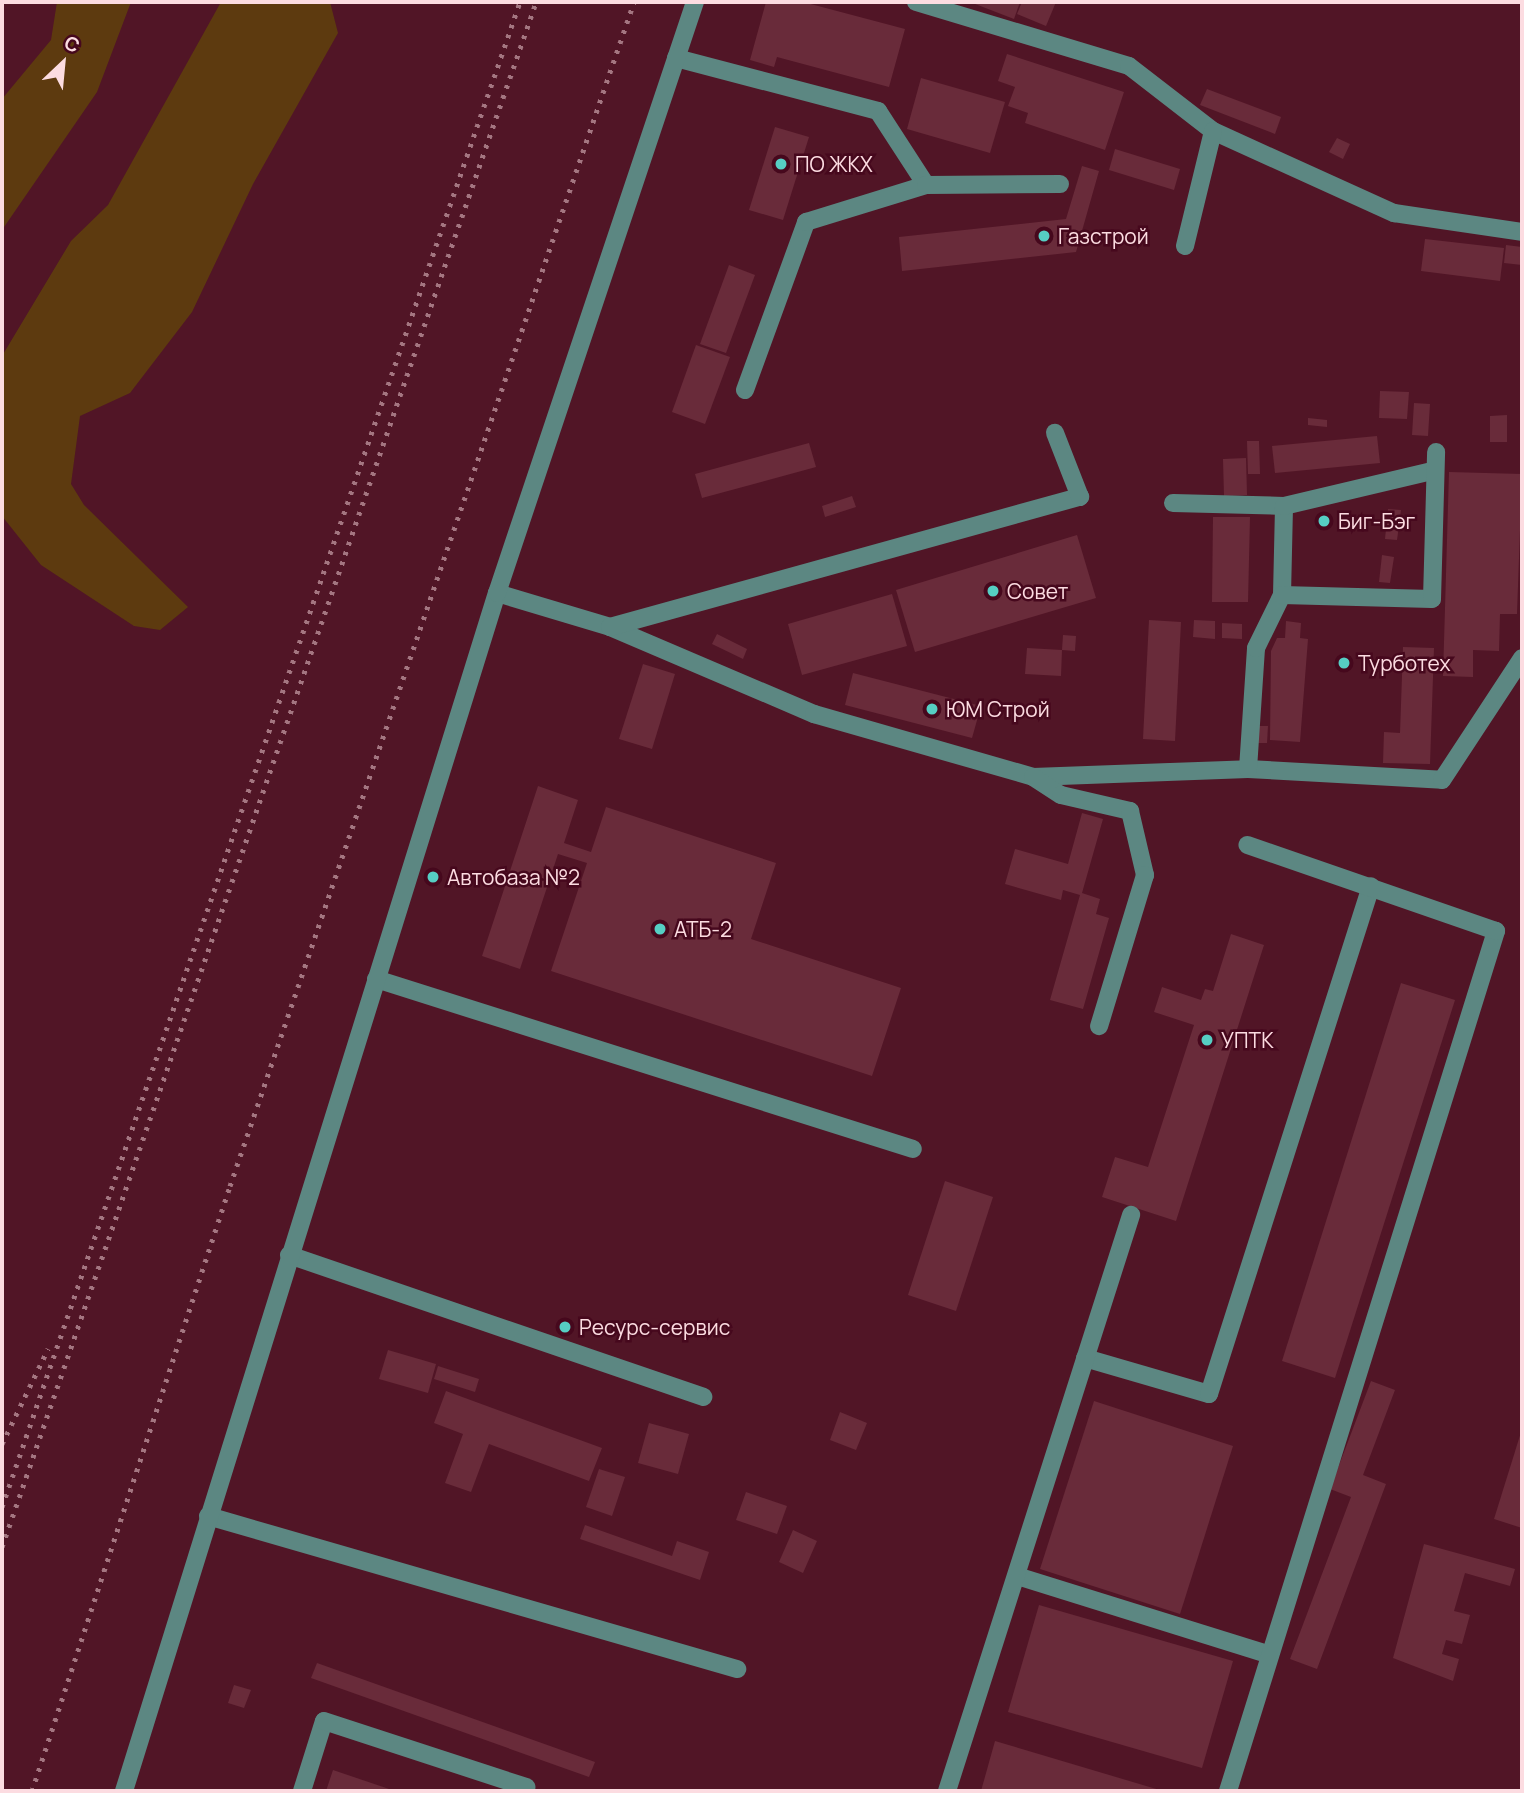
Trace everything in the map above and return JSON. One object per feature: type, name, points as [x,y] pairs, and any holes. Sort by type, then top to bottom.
[{"type":"street","points":[[124,1791],[497,593],[695,2]]},
{"type":"street","points":[[916,2],[1129,66],[1213,131],[1395,213],[1522,232]]},
{"type":"street","points":[[676,58],[878,111],[926,185]]},
{"type":"street","points":[[1185,246],[1213,131]]},
{"type":"street","points":[[745,390],[806,222],[926,185],[1059,184]]},
{"type":"street","points":[[610,627],[1080,496],[1055,433]]},
{"type":"street","points":[[1282,595],[1432,599],[1432,471],[1436,452]]},
{"type":"street","points":[[1173,503],[1284,506],[1432,471]]},
{"type":"street","points":[[1248,769],[1256,648],[1282,595],[1284,506]]},
{"type":"street","points":[[497,593],[610,627],[814,714],[1033,777],[1061,795],[1130,811],[1145,875],[1099,1026]]},
{"type":"street","points":[[1033,777],[1248,769],[1442,780],[1522,658]]},
{"type":"street","points":[[1228,1791],[1496,931],[1247,845]]},
{"type":"street","points":[[1086,1358],[1209,1394],[1371,886]]},
{"type":"street","points":[[376,979],[914,1149]]},
{"type":"street","points":[[947,1791],[1131,1215]]},
{"type":"street","points":[[289,1255],[703,1397]]},
{"type":"street","points":[[208,1516],[737,1669]]},
{"type":"street","points":[[1017,1576],[1270,1655]]},
{"type":"street","points":[[302,1791],[324,1721],[526,1787]]},
{"type":"shaded area","points":[[57,2],[131,2],[97,92],[2,230],[2,99],[51,40]]},
{"type":"shaded area","points":[[221,2],[330,2],[338,33],[253,184],[192,312],[130,393],[80,416],[71,484],[84,505],[188,607],[160,630],[134,626],[41,565],[2,516],[2,356],[71,241],[108,205]]},
{"type":"building","points":[[766,2],[803,2],[905,29],[889,87],[777,57],[774,67],[750,60]]},
{"type":"building","points":[[970,2],[1020,2],[1014,19]]},
{"type":"building","points":[[1022,2],[1056,2],[1046,26],[1017,14]]},
{"type":"building","points":[[1007,54],[1124,92],[1105,150],[1025,123],[1028,113],[1008,106],[1015,87],[998,81]]},
{"type":"building","points":[[921,78],[1005,102],[990,153],[907,129]]},
{"type":"building","points":[[1207,89],[1281,117],[1275,134],[1200,105]]},
{"type":"building","points":[[775,127],[809,137],[783,220],[749,210]]},
{"type":"building","points":[[1337,138],[1350,144],[1343,159],[1329,152]]},
{"type":"building","points":[[1115,149],[1180,169],[1174,190],[1109,170]]},
{"type":"building","points":[[1082,166],[1099,171],[1076,252],[902,271],[899,237],[1066,219]]},
{"type":"building","points":[[1425,239],[1504,248],[1500,281],[1421,271]]},
{"type":"building","points":[[1506,245],[1522,247],[1522,265],[1504,263]]},
{"type":"building","points":[[729,265],[755,275],[726,353],[700,344]]},
{"type":"building","points":[[696,345],[730,357],[705,424],[672,412]]},
{"type":"building","points":[[1380,391],[1409,392],[1407,419],[1379,418]]},
{"type":"building","points":[[1414,403],[1430,404],[1428,436],[1412,435]]},
{"type":"building","points":[[1507,415],[1507,442],[1490,442],[1490,416]]},
{"type":"building","points":[[1308,418],[1327,420],[1327,427],[1308,425]]},
{"type":"building","points":[[1377,436],[1380,463],[1275,473],[1272,446]]},
{"type":"building","points":[[1247,441],[1259,441],[1260,474],[1248,474]]},
{"type":"building","points":[[809,443],[816,467],[702,498],[695,474]]},
{"type":"building","points":[[1246,458],[1247,495],[1224,496],[1223,459]]},
{"type":"building","points":[[1449,472],[1522,474],[1517,614],[1500,614],[1499,651],[1473,650],[1473,677],[1443,676]]},
{"type":"building","points":[[852,496],[856,507],[825,517],[822,506]]},
{"type":"building","points":[[1388,509],[1401,510],[1397,540],[1385,539]]},
{"type":"building","points":[[1213,517],[1250,517],[1248,602],[1212,602]]},
{"type":"building","points":[[1077,535],[1096,598],[915,652],[896,590]]},
{"type":"building","points":[[1382,555],[1394,557],[1390,583],[1379,582]]},
{"type":"building","points":[[892,594],[907,646],[802,675],[788,624]]},
{"type":"building","points":[[1149,620],[1181,622],[1175,741],[1143,739]]},
{"type":"building","points":[[1194,620],[1215,621],[1215,639],[1193,637]]},
{"type":"building","points":[[1286,621],[1301,623],[1300,638],[1308,639],[1300,742],[1270,740],[1271,651],[1277,638],[1285,638]]},
{"type":"building","points":[[1222,623],[1242,624],[1242,639],[1222,638]]},
{"type":"building","points":[[717,634],[747,649],[743,659],[712,644]]},
{"type":"building","points":[[1063,635],[1076,636],[1075,651],[1062,650]]},
{"type":"building","points":[[1403,647],[1434,648],[1430,764],[1383,763],[1384,732],[1400,733]]},
{"type":"building","points":[[1027,648],[1062,650],[1061,676],[1025,674]]},
{"type":"building","points":[[643,664],[675,674],[652,749],[619,739]]},
{"type":"building","points":[[853,673],[981,706],[972,738],[845,705]]},
{"type":"building","points":[[1259,726],[1268,726],[1267,743],[1258,743]]},
{"type":"building","points":[[538,786],[578,800],[564,843],[591,852],[606,807],[776,863],[751,939],[901,988],[872,1076],[551,971],[587,863],[558,854],[520,969],[482,956]]},
{"type":"building","points":[[1082,813],[1103,819],[1082,893],[1100,899],[1096,914],[1109,918],[1083,1009],[1050,1000],[1080,895],[1063,890],[1061,900],[1005,884],[1015,849],[1068,864]]},
{"type":"building","points":[[1231,934],[1264,945],[1176,1221],[1102,1197],[1115,1157],[1148,1167],[1194,1025],[1154,1012],[1162,987],[1201,1000],[1205,989],[1213,991]]},
{"type":"building","points":[[1401,983],[1455,1000],[1335,1378],[1282,1361]]},
{"type":"building","points":[[945,1181],[993,1197],[956,1311],[908,1295]]},
{"type":"building","points":[[388,1350],[436,1364],[428,1393],[379,1379]]},
{"type":"building","points":[[438,1366],[479,1379],[475,1392],[434,1379]]},
{"type":"building","points":[[1371,1381],[1395,1390],[1363,1475],[1386,1484],[1317,1669],[1290,1659],[1351,1497],[1330,1489]]},
{"type":"building","points":[[446,1391],[602,1448],[589,1481],[489,1444],[471,1492],[445,1483],[463,1434],[434,1423]]},
{"type":"building","points":[[1094,1401],[1233,1446],[1180,1614],[1040,1569]]},
{"type":"building","points":[[840,1412],[867,1423],[856,1450],[830,1440]]},
{"type":"building","points":[[649,1423],[689,1434],[678,1474],[638,1463]]},
{"type":"building","points":[[1522,1429],[1522,1528],[1494,1519]]},
{"type":"building","points":[[599,1469],[625,1477],[612,1516],[586,1507]]},
{"type":"building","points":[[746,1492],[787,1506],[777,1534],[736,1520]]},
{"type":"building","points":[[585,1525],[672,1556],[677,1541],[709,1552],[700,1580],[580,1539]]},
{"type":"building","points":[[793,1530],[817,1541],[803,1573],[779,1562]]},
{"type":"building","points":[[1424,1544],[1515,1569],[1510,1586],[1465,1573],[1454,1611],[1470,1615],[1462,1644],[1446,1640],[1442,1654],[1459,1659],[1453,1681],[1393,1658]]},
{"type":"building","points":[[1039,1605],[1233,1661],[1202,1768],[1008,1712]]},
{"type":"building","points":[[317,1663],[595,1762],[589,1777],[311,1678]]},
{"type":"building","points":[[234,1685],[251,1690],[244,1708],[228,1703]]},
{"type":"building","points":[[995,1741],[1163,1791],[981,1791]]},
{"type":"building","points":[[333,1770],[395,1791],[326,1791]]},
{"type":"railway","points":[[2,1507],[520,2]]},
{"type":"railway","points":[[2,1547],[536,2]]},
{"type":"railway","points":[[32,1791],[230,1186],[634,2]]},
{"type":"railway","points":[[2,1444],[48,1349]]},
{"type":"place","name":"ПО ЖКХ","points":[[781,164]]},
{"type":"place","name":"Газстрой","points":[[1044,236]]},
{"type":"place","name":"Биг-Бэг","points":[[1324,521]]},
{"type":"place","name":"Совет","points":[[993,591]]},
{"type":"place","name":"Турботех","points":[[1344,663]]},
{"type":"place","name":"ЮМ Строй","points":[[932,709]]},
{"type":"place","name":"Автобаза №2","points":[[433,877]]},
{"type":"place","name":"АТБ-2","points":[[660,929]]},
{"type":"place","name":"УПТК","points":[[1207,1040]]},
{"type":"place","name":"Ресурс-сервис","points":[[565,1327]]}]
